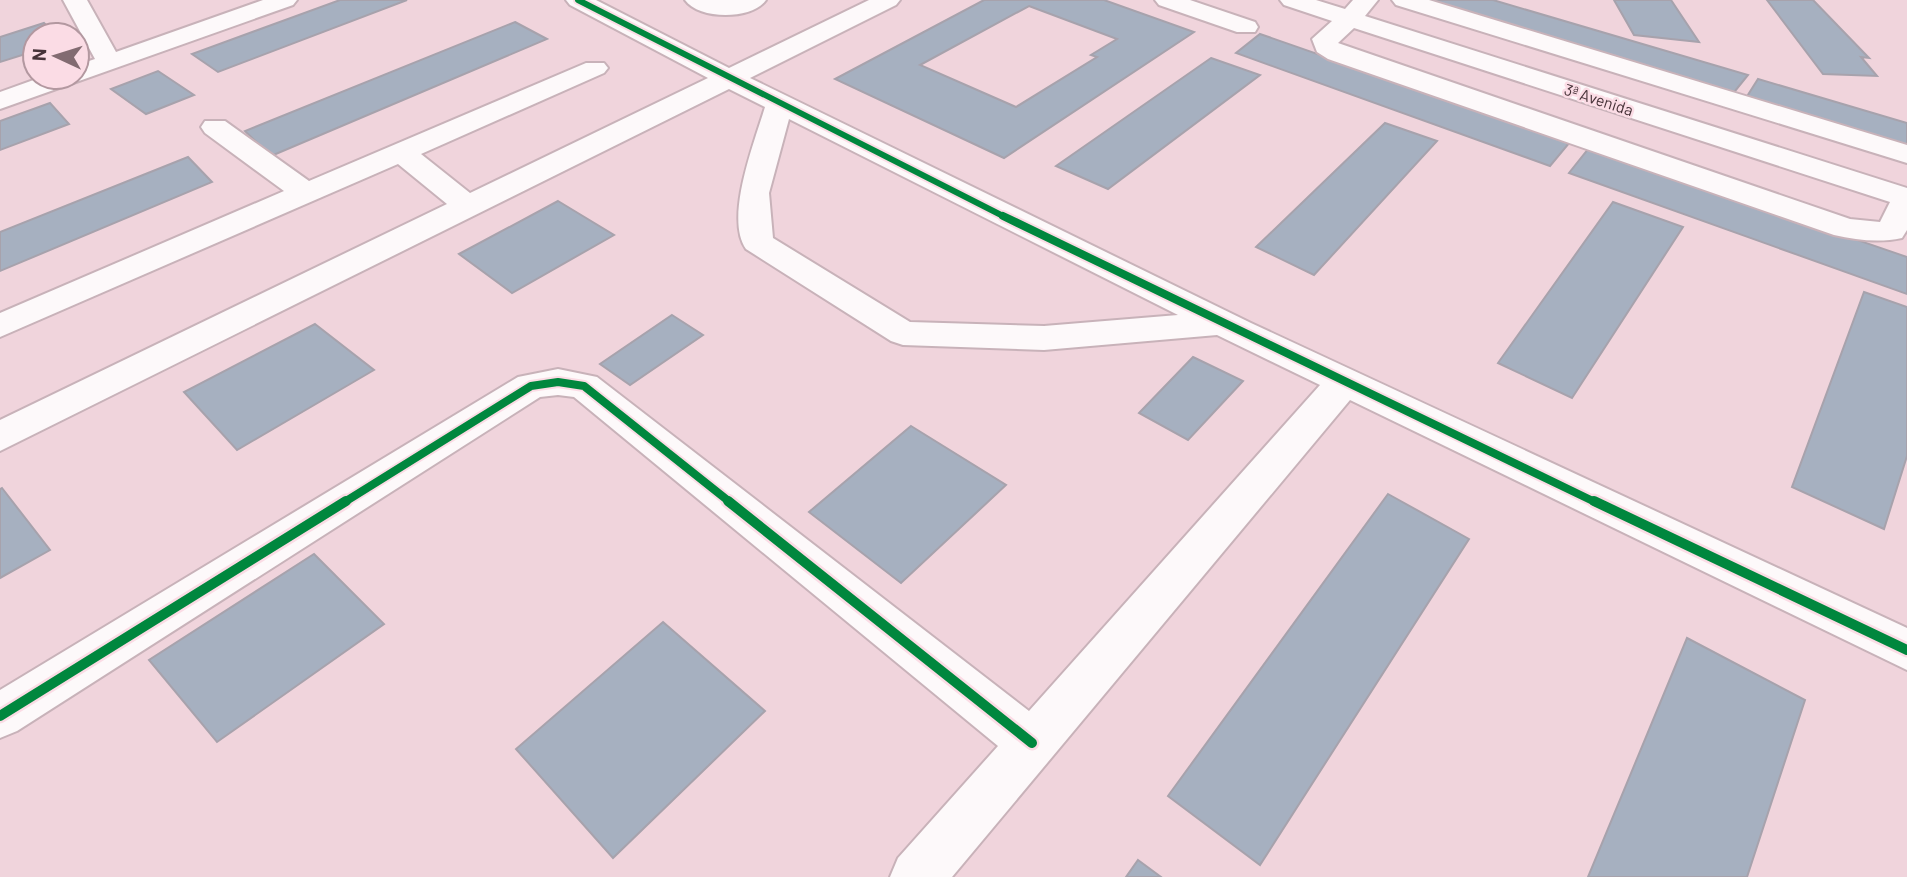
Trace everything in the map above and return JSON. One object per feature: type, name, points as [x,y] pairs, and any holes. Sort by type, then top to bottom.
[{"type":"street","points":[[75,0],[109,62]]},
{"type":"street","points":[[91,69],[285,0]]},
{"type":"street","points":[[578,0],[728,79],[1344,382],[1907,650]]},
{"type":"street","points":[[696,0],[709,6],[727,8],[754,0]]},
{"type":"street","points":[[0,437],[887,0]]},
{"type":"street","points":[[1167,0],[1246,27]]},
{"type":"street","name":"3ª Avenida","points":[[1292,0],[1358,9],[1619,105],[1907,199]]},
{"type":"street","points":[[1404,0],[1643,76],[1907,154]]},
{"type":"street","points":[[1358,9],[1324,39],[1326,47],[1337,54],[1845,228],[1873,232],[1891,230],[1907,199]]},
{"type":"street","points":[[0,326],[595,68]]},
{"type":"street","points":[[1595,141],[1643,76]]},
{"type":"street","points":[[0,101],[28,91]]},
{"type":"street","points":[[779,104],[754,193],[757,242],[903,333],[1044,338],[1225,323]]},
{"type":"street","points":[[215,127],[306,193]]},
{"type":"street","points":[[400,152],[468,207]]},
{"type":"street","points":[[0,716],[531,386],[558,382],[584,386],[1032,743]]},
{"type":"street","points":[[917,877],[1344,382]]},
{"type":"building","points":[[340,0],[407,0],[218,72],[192,54]]},
{"type":"building","points":[[984,0],[1104,0],[1194,32],[1004,158],[835,79]],"holes":[[[1029,6],[1117,39],[1091,55],[1097,57],[1016,107],[920,65]]]},
{"type":"building","points":[[1421,0],[1493,0],[1748,75],[1731,96]]},
{"type":"building","points":[[1614,0],[1671,0],[1699,42],[1634,35]]},
{"type":"building","points":[[1767,0],[1813,0],[1869,58],[1861,57],[1877,76],[1823,74]]},
{"type":"building","points":[[515,22],[547,39],[271,156],[245,131]]},
{"type":"building","points":[[21,30],[21,55],[0,62],[0,37]]},
{"type":"building","points":[[1260,34],[1570,142],[1550,166],[1236,53]]},
{"type":"building","points":[[1211,58],[1260,75],[1108,189],[1056,166]]},
{"type":"building","points":[[158,71],[194,95],[146,114],[111,89]]},
{"type":"building","points":[[1758,79],[1907,123],[1907,148],[1746,98]]},
{"type":"building","points":[[50,103],[69,124],[0,150],[0,121]]},
{"type":"building","points":[[1385,123],[1437,141],[1314,275],[1256,247]]},
{"type":"building","points":[[1589,148],[1907,257],[1907,294],[1569,173]]},
{"type":"building","points":[[188,157],[212,182],[0,271],[0,232]]},
{"type":"building","points":[[558,201],[614,235],[512,293],[459,254]]},
{"type":"building","points":[[1613,202],[1683,227],[1572,398],[1498,363]]},
{"type":"building","points":[[1864,292],[1907,307],[1907,456],[1884,529],[1792,487]]},
{"type":"building","points":[[672,315],[703,335],[630,385],[600,364]]},
{"type":"building","points":[[315,324],[374,370],[237,450],[184,392]]},
{"type":"building","points":[[1193,357],[1243,381],[1188,440],[1139,413]]},
{"type":"building","points":[[911,426],[1006,485],[901,583],[809,512]]},
{"type":"building","points":[[2,488],[50,550],[0,578],[0,489]]},
{"type":"building","points":[[1388,494],[1469,539],[1260,865],[1168,796]]},
{"type":"building","points":[[314,554],[384,624],[217,742],[149,660]]},
{"type":"building","points":[[663,622],[765,711],[613,858],[516,749]]},
{"type":"building","points":[[1687,638],[1805,700],[1747,877],[1588,877]]},
{"type":"building","points":[[1138,860],[1161,877],[1126,877]]},
{"type":"cycle path","points":[[578,0],[1073,250],[1907,650]]},
{"type":"cycle path","points":[[0,716],[531,386],[558,382],[584,386],[1032,743]]}]
